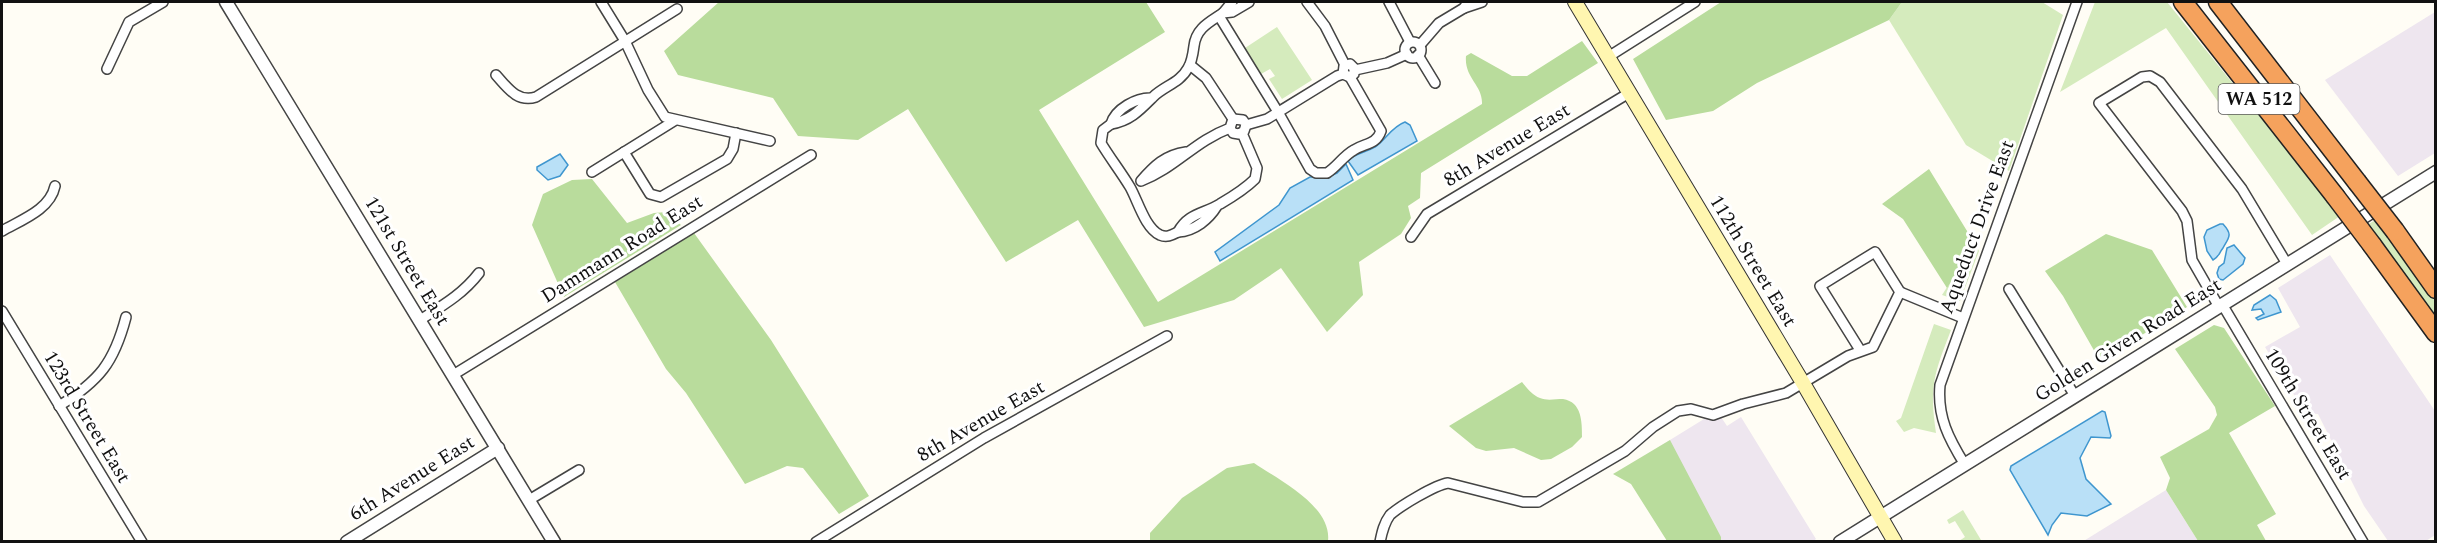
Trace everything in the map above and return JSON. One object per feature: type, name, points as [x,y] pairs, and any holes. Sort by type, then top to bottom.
[{"type":"highway","name":"WA 512","points":[[2183,2],[2335,196],[2436,333]]},
{"type":"highway","name":"WA 512","points":[[2218,2],[2357,182],[2436,289]]},
{"type":"main road","name":"112th Street East","points":[[1575,2],[1803,383],[1895,542]]},
{"type":"street","points":[[107,69],[129,22],[163,2]]},
{"type":"street","name":"121st Street East","points":[[226,2],[554,542]]},
{"type":"street","points":[[601,2],[625,41],[662,114],[674,121],[770,141]]},
{"type":"street","points":[[1221,15],[1232,2]]},
{"type":"street","points":[[1130,188],[1141,181],[1155,164],[1176,153],[1186,152],[1240,118],[1257,168],[1255,179],[1217,206],[1211,215],[1196,227],[1165,237],[1154,230],[1101,143],[1101,134],[1111,124],[1113,118],[1130,104],[1144,97],[1152,98],[1177,81],[1190,65],[1197,34],[1205,24],[1249,2]]},
{"type":"street","points":[[1221,15],[1306,161],[1316,173],[1322,174],[1332,170],[1337,163],[1353,151],[1375,142],[1381,131],[1325,26],[1307,2]]},
{"type":"street","points":[[1389,2],[1421,51],[1418,56]]},
{"type":"street","points":[[1407,54],[1406,48],[1415,44],[1439,23],[1466,5],[1482,2]]},
{"type":"street","points":[[1608,57],[1695,2]]},
{"type":"street","name":"Aqueduct Drive East","points":[[1965,465],[1947,433],[1939,408],[1940,386],[1958,317],[2077,2]]},
{"type":"street","points":[[496,75],[519,97],[530,99],[677,9]]},
{"type":"street","points":[[1190,65],[1206,78],[1232,123],[1233,133],[1267,119],[1348,72],[1388,63],[1407,54]]},
{"type":"street","points":[[1407,54],[1412,57],[1418,56]]},
{"type":"street","points":[[1418,56],[1435,83]]},
{"type":"street","name":"109th Street East","points":[[2287,264],[2242,189],[2160,82],[2150,76],[2142,77],[2099,104],[2182,211],[2187,221],[2193,260],[2363,542]]},
{"type":"street","name":"8th Avenue East","points":[[1411,237],[1427,214],[1629,93]]},
{"type":"street","points":[[592,172],[674,121]]},
{"type":"street","points":[[624,152],[650,194],[661,197],[727,159],[733,149],[736,134]]},
{"type":"street","name":"Dammann Road East","points":[[453,375],[811,155]]},
{"type":"street","name":"Golden Given Road East","points":[[1840,542],[2436,172]]},
{"type":"street","points":[[2,231],[44,207],[53,194],[55,186]]},
{"type":"street","points":[[1860,350],[1820,286],[1875,252],[1900,292],[1958,317]]},
{"type":"street","points":[[420,320],[468,287],[479,273]]},
{"type":"street","points":[[2008,288],[2074,396]]},
{"type":"street","points":[[1380,542],[1382,530],[1389,517],[1437,486],[1448,483],[1523,502],[1538,502],[1625,450],[1653,427],[1678,411],[1691,409],[1713,415],[1743,404],[1786,393],[1860,350],[1873,348],[1900,292]]},
{"type":"street","name":"123rd Street East","points":[[2,311],[142,542]]},
{"type":"street","points":[[59,406],[79,393],[102,373],[116,351],[126,317]]},
{"type":"street","name":"8th Avenue East","points":[[816,542],[985,437],[1167,336]]},
{"type":"street","name":"6th Avenue East","points":[[347,542],[498,448]]},
{"type":"street","points":[[529,500],[579,470]]},
{"type":"shaded area","points":[[2435,12],[2435,153],[2398,176],[2325,80]]},
{"type":"shaded area","points":[[2330,255],[2435,411],[2435,535],[2426,541],[2388,541],[2364,506],[2318,414],[2305,413],[2265,347],[2300,327],[2278,288]]},
{"type":"shaded area","points":[[1717,411],[1727,426],[1741,417],[1816,539],[1812,542],[1715,541],[1657,448]]},
{"type":"shaded area","points":[[2166,490],[2198,541],[2082,542]]},
{"type":"green space","points":[[719,2],[1146,2],[1165,32],[1039,110],[1158,302],[1482,104],[1480,92],[1466,64],[1466,56],[1471,53],[1512,76],[1527,76],[1582,41],[1598,63],[1421,173],[1420,198],[1408,206],[1411,218],[1401,234],[1359,262],[1363,295],[1327,332],[1281,268],[1234,300],[1144,327],[1078,220],[1006,262],[908,109],[858,140],[798,136],[773,98],[678,75],[664,51]]},
{"type":"green space","points":[[1721,2],[1902,2],[1889,20],[1757,83],[1713,111],[1666,120],[1633,59]]},
{"type":"green space","points":[[1902,2],[2042,2],[2063,15],[2009,171],[1966,145],[1889,20]]},
{"type":"green space","points":[[2095,2],[2167,2],[2340,216],[2312,235],[2166,28],[2060,92]]},
{"type":"green space","points":[[1277,27],[1312,80],[1282,99],[1269,79],[1275,76],[1270,69],[1261,74],[1245,48]]},
{"type":"green space","points":[[1929,169],[1975,244],[1947,288],[1903,219],[1882,204]]},
{"type":"green space","points":[[592,179],[627,223],[654,213],[667,212],[681,225],[564,297],[532,225],[543,194],[572,180]]},
{"type":"green space","points":[[2377,219],[2435,301],[2435,321],[2367,225]]},
{"type":"green space","points":[[694,233],[771,340],[869,496],[839,514],[803,468],[787,466],[745,484],[686,393],[666,369],[615,282]]},
{"type":"green space","points":[[2106,234],[2152,250],[2187,307],[2100,361],[2063,296],[2045,271]]},
{"type":"green space","points":[[1975,244],[1979,251],[1960,301],[1942,295]]},
{"type":"green space","points":[[1934,324],[1951,330],[1934,380],[1933,403],[1936,433],[1914,428],[1904,432],[1896,421],[1901,418]]},
{"type":"green space","points":[[2214,325],[2224,328],[2275,406],[2229,433],[2276,514],[2257,525],[2266,541],[2198,541],[2166,490],[2170,478],[2160,457],[2209,429],[2217,415],[2215,407],[2175,349]]},
{"type":"green space","points":[[1522,382],[1537,397],[1563,399],[1574,404],[1580,414],[1582,437],[1572,447],[1551,459],[1541,460],[1514,448],[1486,451],[1476,448],[1449,426]]},
{"type":"green space","points":[[1670,440],[1721,537],[1721,541],[1667,541],[1631,484],[1613,474]]},
{"type":"green space","points":[[1254,463],[1313,505],[1322,516],[1327,528],[1328,541],[1150,541],[1150,533],[1182,498],[1227,468]]},
{"type":"green space","points":[[1963,510],[1981,540],[1959,541],[1965,537],[1955,521],[1949,524],[1947,520]]},
{"type":"water","points":[[1405,122],[1410,125],[1417,141],[1358,175],[1348,161],[1375,147],[1396,127]]},
{"type":"water","points":[[560,154],[568,165],[560,176],[548,180],[537,170],[537,167]]},
{"type":"water","points":[[1346,164],[1353,180],[1220,261],[1215,252],[1279,205],[1290,188],[1310,177],[1328,177],[1337,173]]},
{"type":"water","points":[[2220,224],[2226,228],[2229,236],[2217,258],[2213,260],[2207,251],[2204,237],[2207,230]]},
{"type":"water","points":[[2234,245],[2245,258],[2243,264],[2223,280],[2219,279],[2217,273],[2219,267],[2224,263],[2227,248]]},
{"type":"water","points":[[2270,295],[2276,300],[2281,312],[2258,320],[2256,318],[2264,314],[2261,309],[2252,310],[2254,305]]},
{"type":"water","points":[[2102,411],[2105,412],[2111,436],[2110,438],[2091,437],[2080,458],[2086,479],[2111,504],[2087,516],[2061,513],[2048,535],[2010,470],[2011,466]]}]
